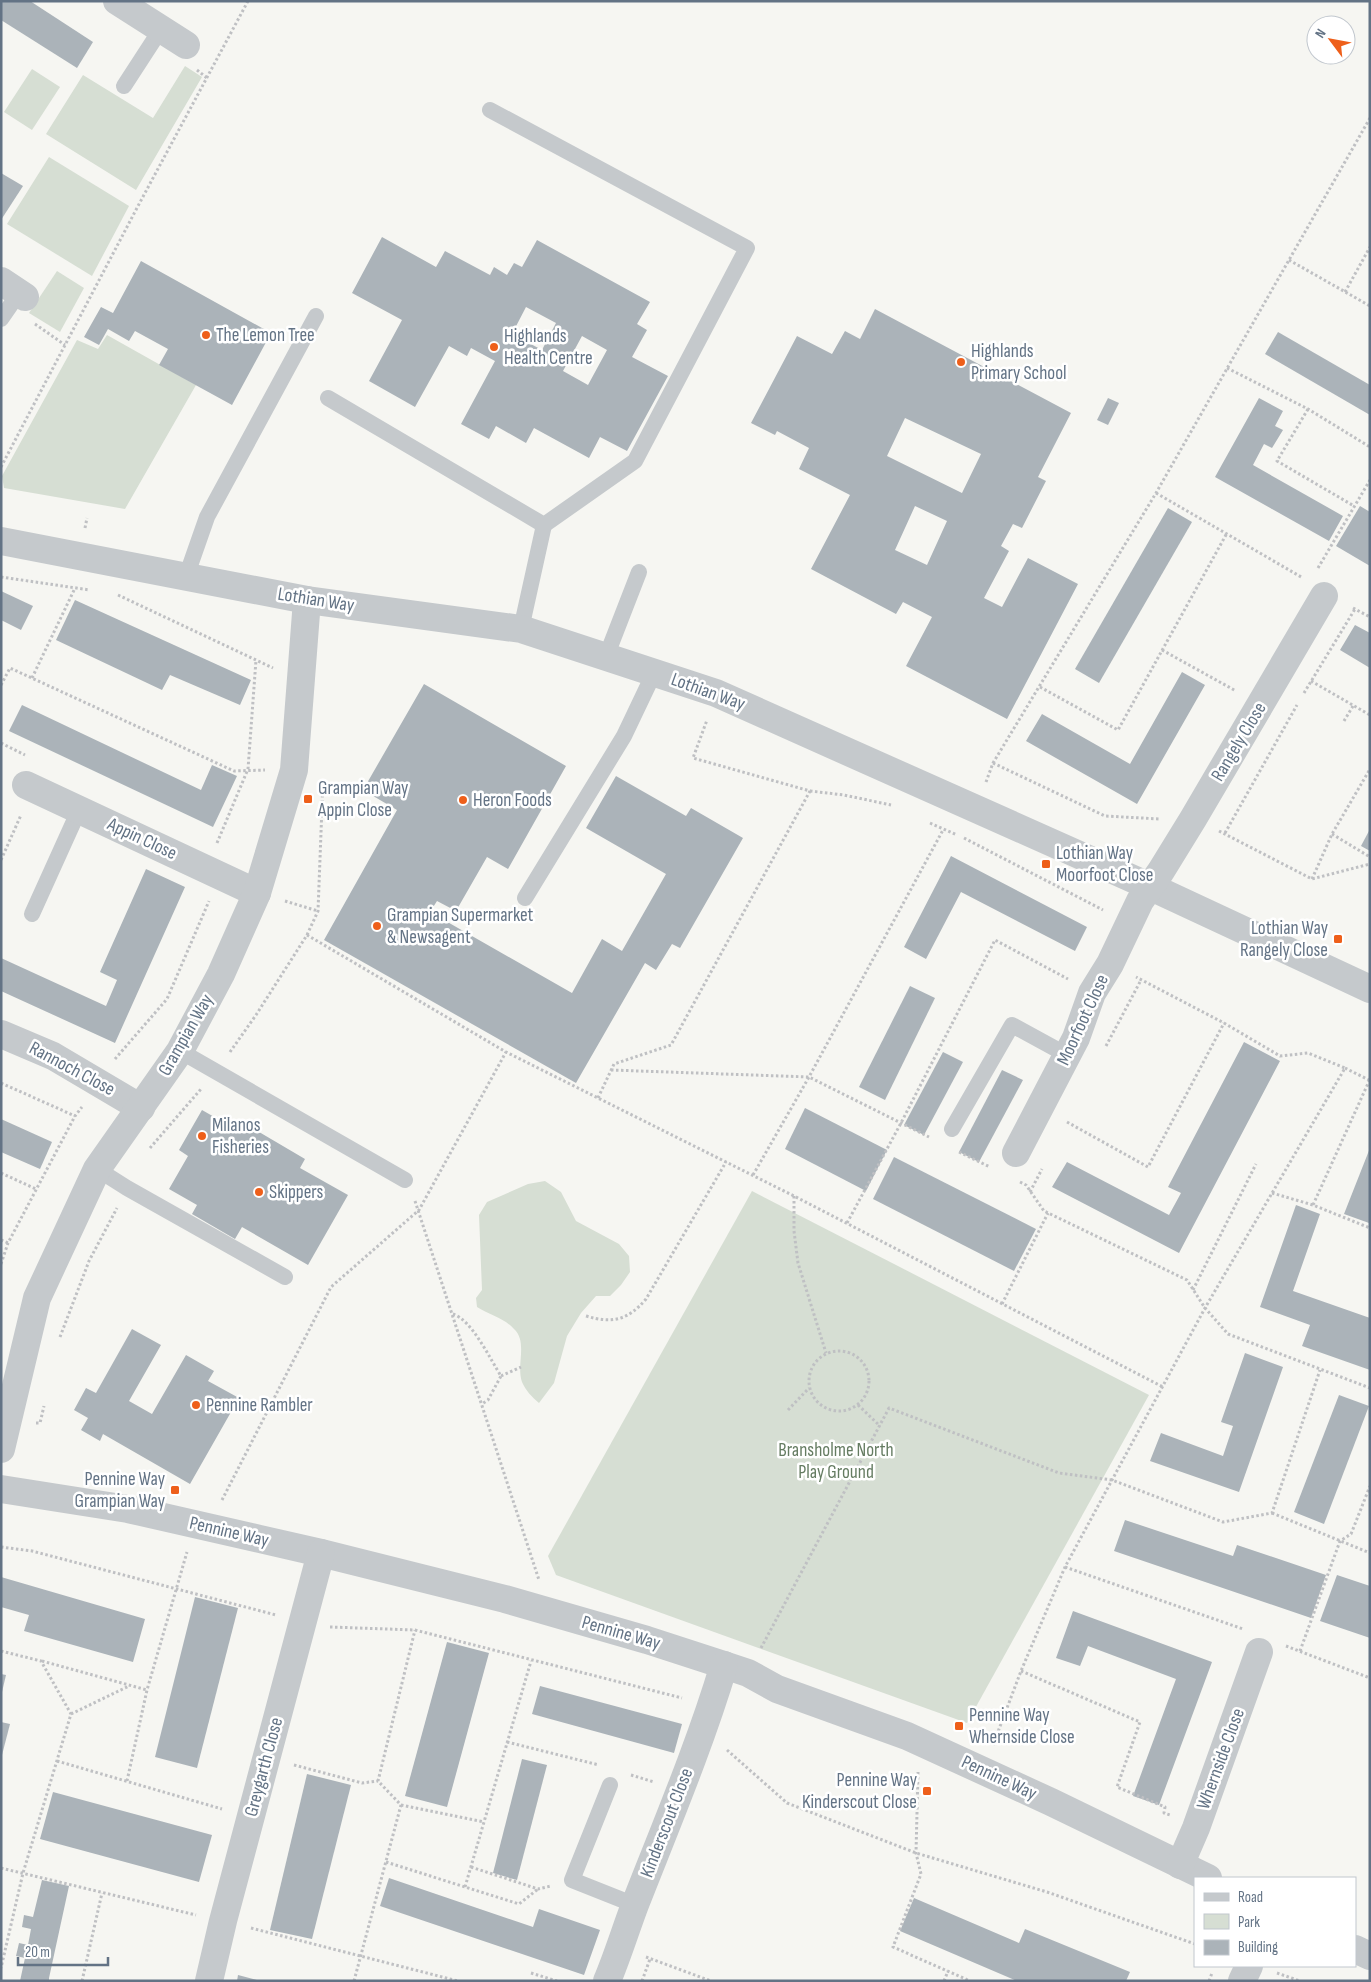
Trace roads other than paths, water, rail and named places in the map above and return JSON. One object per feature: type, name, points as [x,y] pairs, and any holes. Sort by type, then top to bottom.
[{"type":"street","points":[[117,1],[186,45]]},
{"type":"street","name":"Lothian Way","points":[[1,541],[307,600],[521,629],[716,693],[1151,887],[1370,989]]},
{"type":"street","name":"Rangely Close","points":[[1151,887],[1261,706],[1324,589]]},
{"type":"street","name":"Grampian Way","points":[[1,1449],[37,1298],[97,1169],[180,1051],[221,974],[257,893],[294,770],[307,600]]},
{"type":"street","name":"Appin Close","points":[[26,796],[79,810],[257,893]]},
{"type":"street","name":"Moorfoot Close","points":[[1016,1153],[1076,1038],[1092,993],[1110,964],[1140,901],[1151,887]]},
{"type":"street","name":"Rannoch Close","points":[[1,1034],[53,1056],[141,1108]]},
{"type":"street","name":"Pennine Way","points":[[1,1489],[128,1509],[321,1553],[550,1612],[736,1669],[777,1689],[919,1742],[1206,1877]]},
{"type":"street","name":"Greygarth Close","points":[[209,1981],[223,1921],[304,1627],[321,1553]]},
{"type":"street","name":"Whernside Close","points":[[1180,1865],[1196,1828],[1253,1641]]},
{"type":"street","name":"Kinderscout Close","points":[[607,1981],[712,1706],[736,1669]]},
{"type":"street","points":[[1356,1949],[1370,1956]]},
{"type":"street","points":[[1242,1981],[1249,1967]]},
{"type":"lane","points":[[124,86],[161,29]]},
{"type":"lane","points":[[490,110],[747,248],[635,461],[544,525],[521,629]]},
{"type":"lane","points":[[1,320],[15,290]]},
{"type":"lane","points":[[186,577],[207,517],[316,316]]},
{"type":"lane","points":[[328,398],[544,525]]},
{"type":"lane","points":[[606,657],[639,572]]},
{"type":"lane","points":[[526,898],[624,736],[654,673]]},
{"type":"lane","points":[[32,914],[79,810]]},
{"type":"lane","points":[[952,1129],[1012,1024],[1067,1055]]},
{"type":"lane","points":[[180,1051],[405,1180]]},
{"type":"lane","points":[[97,1169],[127,1188],[285,1277]]},
{"type":"lane","points":[[610,1785],[572,1880],[635,1905]]},
{"type":"place","name":"The Lemon Tree","points":[[206,335]]},
{"type":"place","name":"Highlands Health Centre","points":[[494,347]]},
{"type":"place","name":"Highlands Primary School","points":[[961,362]]},
{"type":"place","name":"Grampian Way Appin Close","points":[[308,799]]},
{"type":"place","name":"Heron Foods","points":[[463,800]]},
{"type":"place","name":"Lothian Way Moorfoot Close","points":[[1046,864]]},
{"type":"place","name":"Grampian Supermarket & Newsagent","points":[[377,926]]},
{"type":"place","name":"Lothian Way Rangely Close","points":[[1338,939]]},
{"type":"place","name":"Milanos Fisheries","points":[[202,1136]]},
{"type":"place","name":"Skippers","points":[[259,1192]]},
{"type":"place","name":"Pennine Rambler","points":[[196,1405]]},
{"type":"place","name":"Pennine Way Grampian Way","points":[[175,1490]]},
{"type":"place","name":"Pennine Way Whernside Close","points":[[959,1726]]},
{"type":"place","name":"Pennine Way Kinderscout Close","points":[[927,1791]]},
{"type":"park label","name":"Bransholme North Play Ground","points":[[836,1461]]}]
